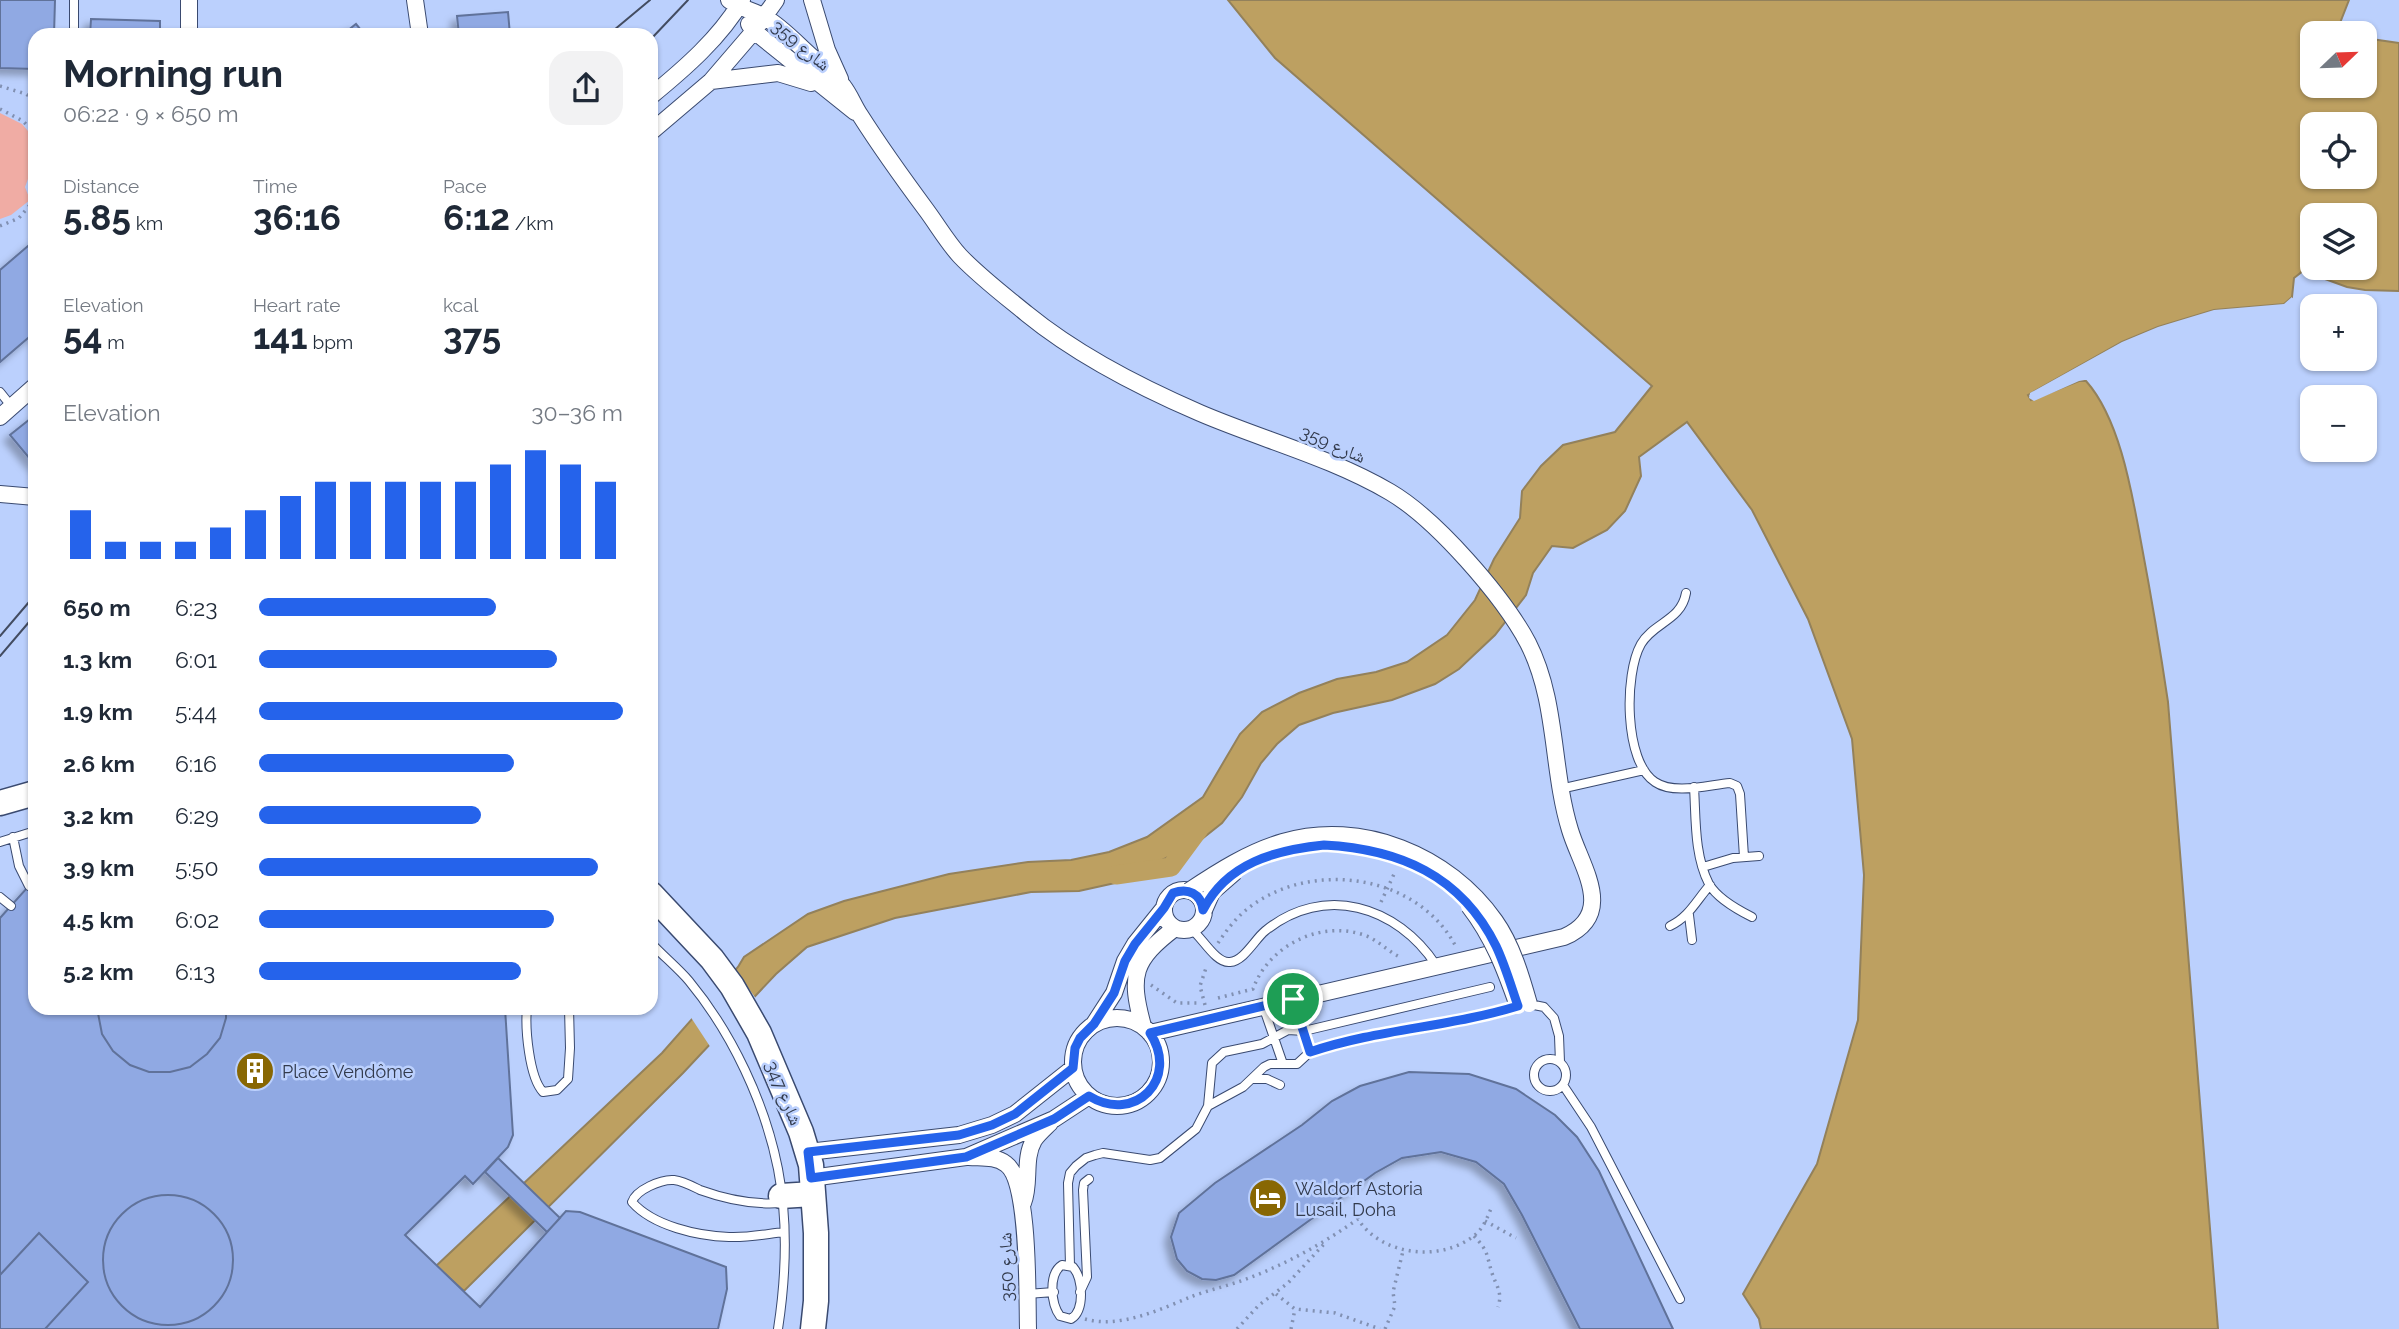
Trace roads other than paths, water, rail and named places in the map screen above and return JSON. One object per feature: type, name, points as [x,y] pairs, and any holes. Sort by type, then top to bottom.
[{"type":"main road","points":[[0,803],[28,795]]},
{"type":"main road","name":"شارع 347","points":[[658,901],[712,959],[732,986],[759,1033],[785,1090],[808,1152],[816,1252],[813,1329]]},
{"type":"main road","points":[[781,1199],[812,1186]]},
{"type":"street","points":[[189,0],[189,28]]},
{"type":"street","points":[[415,0],[418,28]]},
{"type":"street","name":"شارع 359","points":[[658,126],[710,81],[754,31],[776,0]]},
{"type":"street","name":"شارع 359","points":[[812,0],[827,50],[861,116],[959,255],[1028,316],[1074,348],[1199,413],[1286,445],[1393,494],[1422,516],[1505,606],[1528,644],[1543,682],[1552,719],[1560,789],[1571,833],[1592,888],[1592,903],[1587,918],[1577,931],[1436,965]]},
{"type":"street","points":[[658,90],[691,61],[736,2]]},
{"type":"street","name":"شارع 359","points":[[736,2],[765,17],[843,85]]},
{"type":"street","name":"شارع 359","points":[[736,2],[754,31],[861,116]]},
{"type":"street","name":"شارع 359","points":[[710,81],[778,73],[824,89]]},
{"type":"street","points":[[6,412],[28,392]]},
{"type":"street","points":[[0,494],[28,496]]},
{"type":"street","points":[[1094,1024],[1114,993],[1125,961],[1135,944],[1173,893],[1189,891],[1228,865],[1254,853],[1302,837],[1322,835],[1360,836],[1395,845],[1452,875],[1496,921],[1508,944],[1524,1005]]},
{"type":"street","points":[[1436,965],[1263,1006],[1146,1030],[1134,1021],[1114,1018],[1094,1024],[1086,1030],[1075,1048],[1073,1068],[1076,1078],[1089,1096],[1105,1104],[1124,1105],[1148,1092],[1154,1085],[1160,1068],[1159,1049],[1146,1030],[1136,997],[1135,978],[1139,962],[1149,949],[1202,918],[1212,892],[1233,873],[1284,851],[1324,845],[1359,847],[1390,854],[1441,880],[1466,901],[1486,928],[1524,1005]]},
{"type":"street","points":[[1189,891],[1200,899],[1203,910]]},
{"type":"street","points":[[1164,908],[1169,923],[1183,928]]},
{"type":"street","points":[[808,1152],[959,1135],[992,1125],[1015,1114],[1073,1068]]},
{"type":"street","points":[[966,1157],[1054,1119],[1089,1096]]},
{"type":"street","points":[[1023,1203],[1028,1192],[1030,1151],[1034,1140],[1054,1119]]},
{"type":"street","points":[[812,1186],[966,1157],[995,1158],[1013,1171],[1023,1203]]},
{"type":"street","name":"شارع 350","points":[[1023,1203],[1028,1329]]},
{"type":"lane","points":[[74,0],[74,28]]},
{"type":"lane","points":[[0,392],[6,412]]},
{"type":"lane","points":[[1686,593],[1684,606],[1678,613],[1654,630],[1641,644],[1632,671],[1628,708],[1632,739],[1644,770],[1654,782],[1669,788],[1730,783],[1737,786],[1740,794],[1744,857]]},
{"type":"lane","points":[[1560,789],[1644,770]]},
{"type":"lane","points":[[1694,787],[1698,845],[1710,885],[1752,918]]},
{"type":"lane","points":[[0,842],[28,833]]},
{"type":"lane","points":[[13,836],[19,866],[28,884]]},
{"type":"lane","points":[[1703,867],[1718,861],[1759,856]]},
{"type":"lane","points":[[1692,940],[1689,915],[1695,902],[1710,885]]},
{"type":"lane","points":[[0,897],[10,906]]},
{"type":"lane","points":[[1183,928],[1200,936],[1220,961],[1228,963],[1236,960],[1276,923],[1305,910],[1350,906],[1377,913],[1406,930],[1426,950],[1436,965]]},
{"type":"lane","points":[[1671,926],[1689,915]]},
{"type":"lane","name":"شارع 347","points":[[658,950],[689,981],[719,1024],[760,1108],[778,1169],[784,1232],[783,1298],[778,1329]]},
{"type":"lane","points":[[1070,1266],[1070,1173],[1086,1158],[1103,1153],[1150,1160],[1160,1158],[1196,1129],[1208,1106],[1210,1072],[1216,1057],[1224,1052],[1262,1044],[1288,1030],[1304,1031],[1490,987]]},
{"type":"lane","points":[[1293,999],[1310,1052]]},
{"type":"lane","points":[[1208,1106],[1243,1087],[1270,1064],[1297,1064],[1310,1052],[1345,1042],[1449,1023],[1524,1005],[1544,1007],[1554,1018],[1559,1036],[1560,1062],[1567,1073],[1559,1089],[1546,1091],[1536,1083],[1534,1077],[1537,1065],[1542,1061],[1554,1059],[1560,1062]]},
{"type":"lane","points":[[1263,1006],[1283,1064]]},
{"type":"lane","points":[[527,1015],[534,1075],[543,1092],[557,1090],[568,1079],[569,1015]]},
{"type":"lane","points":[[1254,1079],[1267,1079],[1280,1085]]},
{"type":"lane","points":[[1563,1085],[1591,1127],[1680,1298]]},
{"type":"lane","points":[[1080,1292],[1087,1277],[1083,1190],[1089,1179]]},
{"type":"lane","points":[[781,1199],[768,1204],[734,1199],[674,1180],[662,1181],[640,1192],[632,1202],[640,1211],[655,1219],[711,1235],[750,1237],[784,1232]]},
{"type":"lane","points":[[1062,1265],[1070,1266],[1077,1272],[1080,1292],[1081,1306],[1076,1316],[1072,1319],[1060,1317],[1055,1307],[1054,1272],[1062,1265]]},
{"type":"lane","points":[[1027,1294],[1054,1292]]},
{"type":"waterway","points":[[1116,875],[1171,867],[1199,829]]},
{"type":"tram line","points":[[616,28],[650,0]]},
{"type":"tram line","points":[[658,32],[688,0]]},
{"type":"tram line","points":[[0,636],[28,603]]},
{"type":"tram line","points":[[0,656],[28,623]]},
{"type":"place","name":"Place Vendôme","points":[[255,1071]]},
{"type":"place","name":"Waldorf Astoria Lusail, Doha","points":[[1268,1198]]}]
